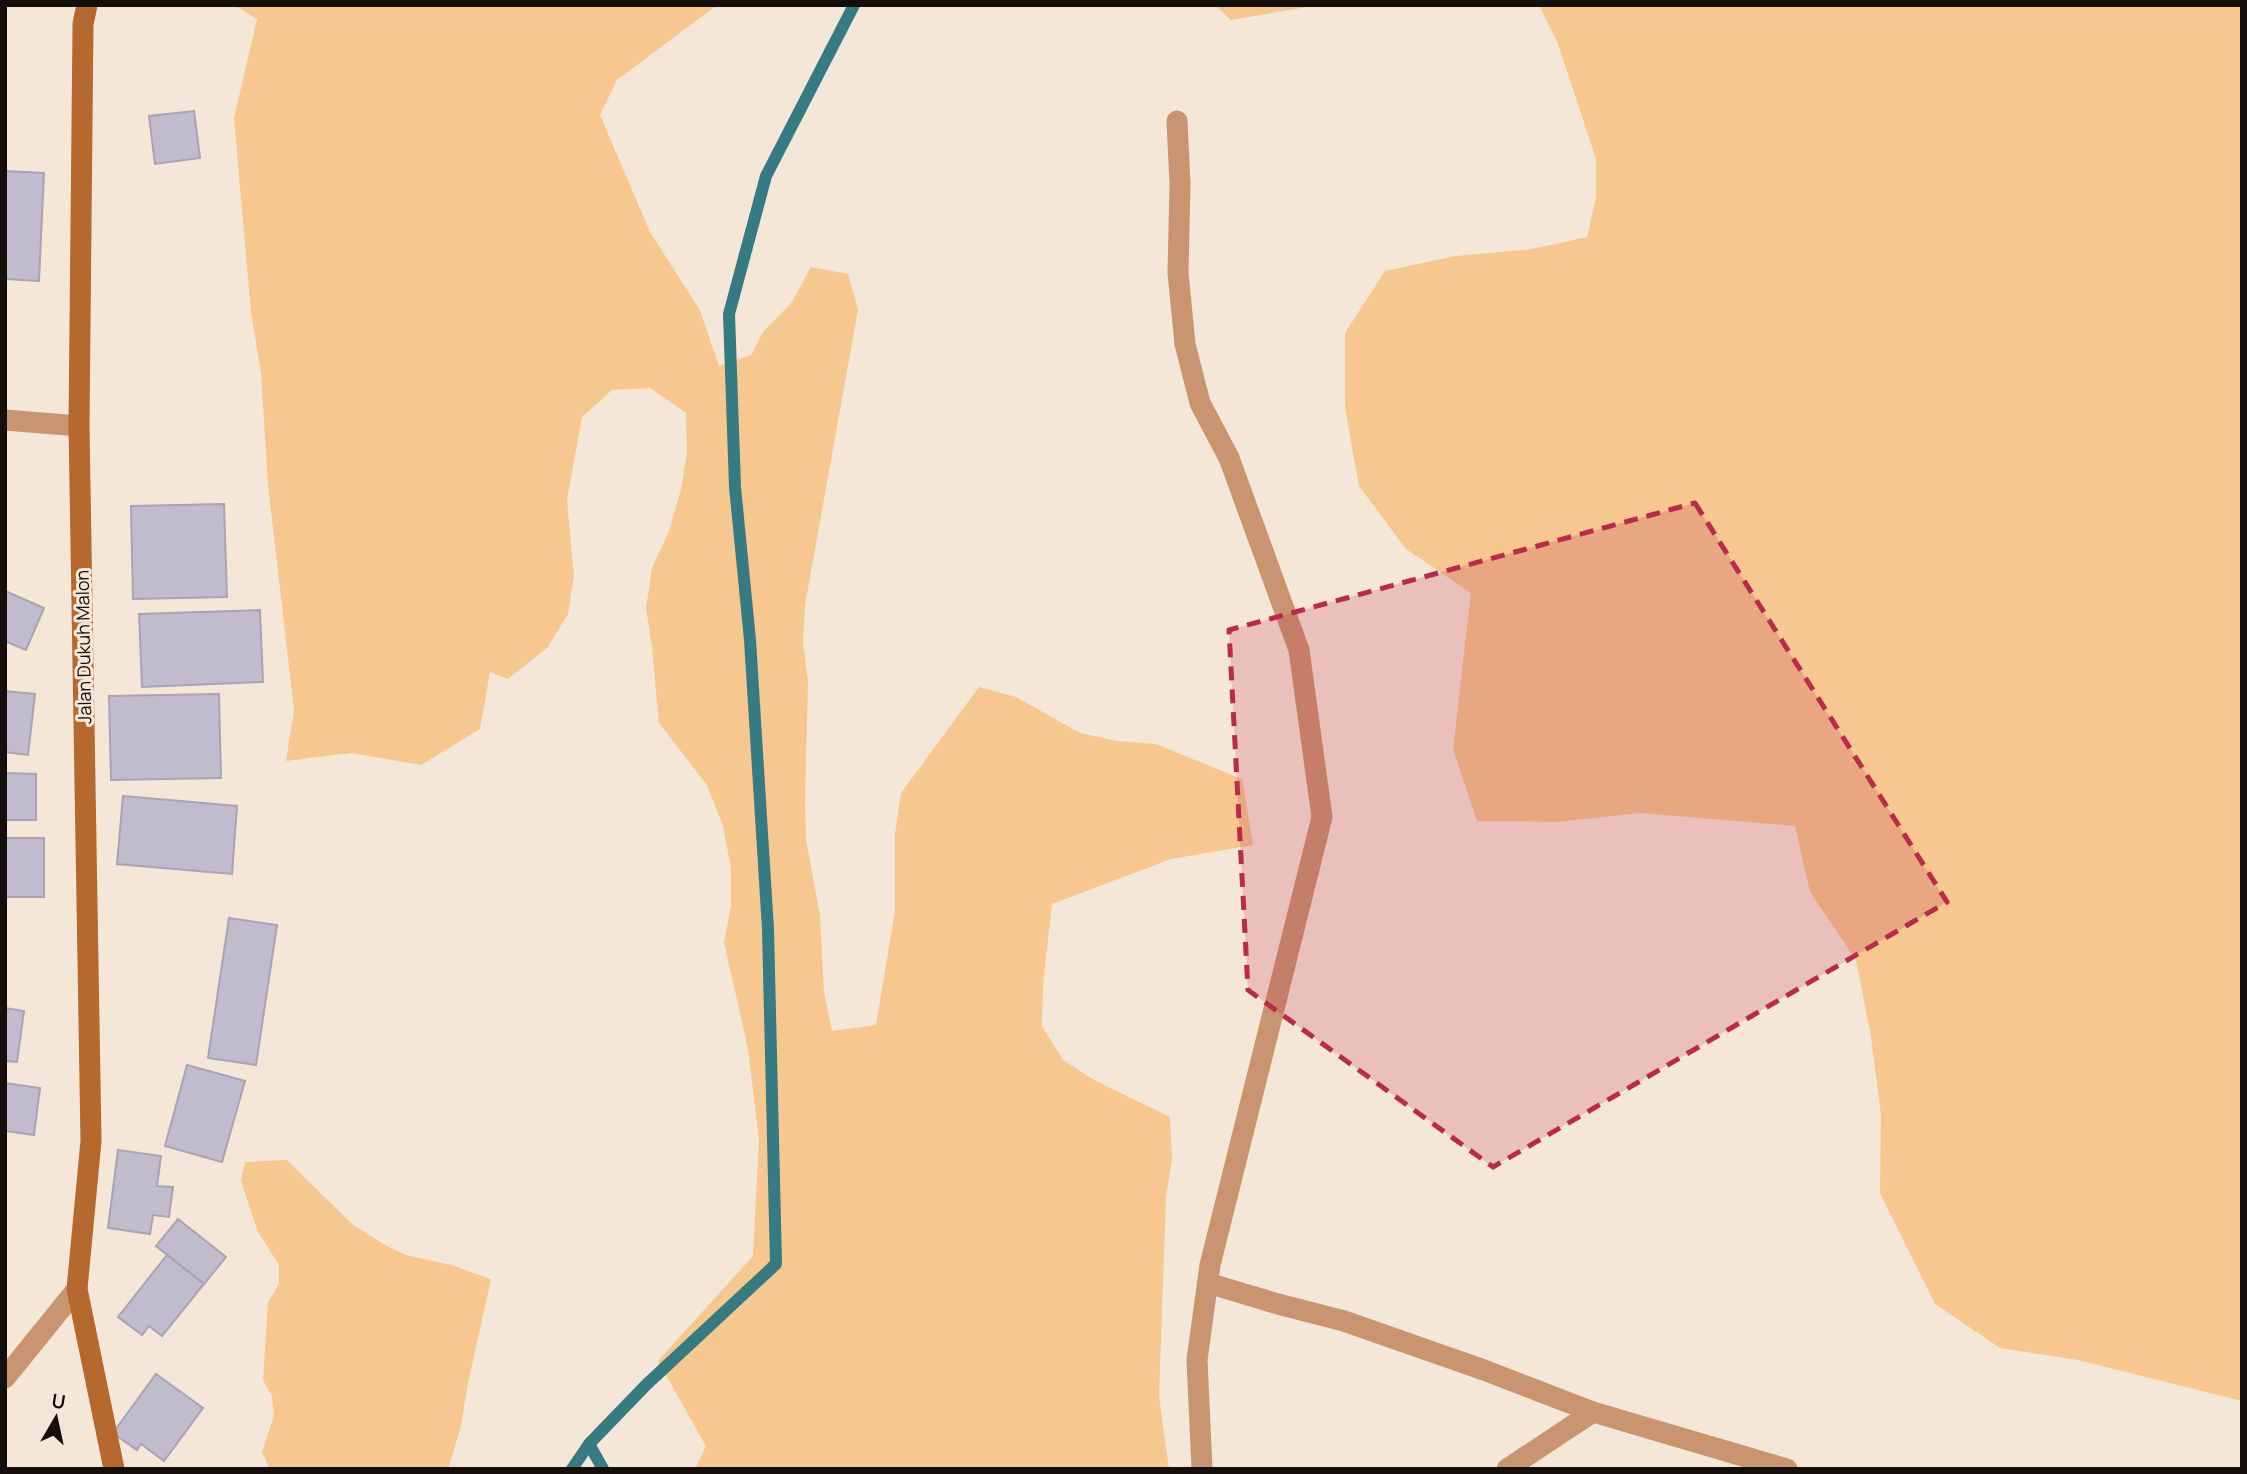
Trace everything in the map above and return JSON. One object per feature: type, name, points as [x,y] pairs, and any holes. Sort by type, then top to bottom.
[{"type":"street","name":"Jalan Dukuh Malon","points":[[87,5],[83,24],[79,426],[91,1141],[77,1289],[114,1469]]},
{"type":"street","points":[[1177,121],[1180,184],[1178,273],[1185,344],[1200,403],[1229,458],[1299,650],[1322,817],[1210,1265],[1197,1360],[1202,1469]]},
{"type":"street","points":[[5,420],[79,426]]},
{"type":"street","points":[[1208,1283],[1344,1321],[1593,1412],[1787,1469]]},
{"type":"street","points":[[5,1378],[77,1289]]},
{"type":"street","points":[[1507,1469],[1593,1412]]},
{"type":"highlighted area","points":[[1695,503],[1947,902],[1493,1167],[1248,990],[1229,630]]},
{"type":"shaded area","points":[[234,5],[717,5],[617,80],[600,115],[650,232],[700,310],[719,366],[751,355],[763,332],[792,302],[811,267],[848,274],[858,310],[805,605],[803,642],[808,681],[806,839],[820,916],[824,992],[832,1031],[876,1025],[895,911],[895,834],[901,793],[979,687],[1016,697],[1080,733],[1117,741],[1156,744],[1242,779],[1253,845],[1171,859],[1052,904],[1043,985],[1042,1026],[1063,1060],[1094,1080],[1170,1117],[1172,1159],[1166,1197],[1159,1396],[1169,1469],[695,1469],[706,1446],[658,1361],[753,1256],[759,1140],[748,1049],[724,942],[731,906],[731,868],[723,826],[707,785],[659,723],[646,608],[652,568],[669,531],[681,489],[687,452],[686,413],[650,388],[612,390],[582,417],[567,500],[574,576],[568,614],[548,647],[508,679],[490,672],[480,729],[421,765],[351,753],[286,761],[294,710],[268,485],[261,373],[251,312],[234,118],[257,19]]},
{"type":"shaded area","points":[[1215,5],[1319,5],[1231,20]]},
{"type":"shaded area","points":[[1539,5],[2242,5],[2242,1401],[2078,1360],[2000,1348],[1935,1304],[1880,1193],[1881,1115],[1871,1037],[1856,960],[1810,892],[1795,826],[1641,813],[1556,822],[1477,821],[1453,749],[1471,593],[1406,549],[1359,486],[1345,408],[1345,333],[1385,271],[1456,256],[1532,249],[1587,237],[1596,197],[1596,159],[1558,44]]},
{"type":"shaded area","points":[[287,1160],[352,1224],[387,1246],[406,1255],[451,1265],[491,1279],[461,1426],[448,1469],[270,1469],[262,1452],[274,1416],[272,1396],[263,1380],[268,1302],[279,1284],[279,1265],[258,1232],[241,1181],[245,1162]]},
{"type":"building","points":[[194,111],[200,158],[155,164],[149,116]]},
{"type":"building","points":[[5,171],[44,173],[39,281],[5,279]]},
{"type":"building","points":[[224,504],[227,597],[133,599],[131,506]]},
{"type":"building","points":[[5,591],[44,608],[26,650],[5,641]]},
{"type":"building","points":[[260,610],[263,682],[142,687],[139,614]]},
{"type":"building","points":[[5,691],[35,694],[28,755],[5,752]]},
{"type":"building","points":[[219,694],[221,778],[111,780],[109,696]]},
{"type":"building","points":[[5,773],[36,774],[36,820],[5,820]]},
{"type":"building","points":[[123,796],[237,806],[232,874],[117,864]]},
{"type":"building","points":[[5,838],[44,838],[44,897],[5,897]]},
{"type":"building","points":[[229,918],[277,925],[256,1065],[208,1058]]},
{"type":"building","points":[[5,1008],[24,1011],[17,1062],[5,1061]]},
{"type":"building","points":[[187,1065],[245,1081],[222,1162],[165,1146]]},
{"type":"building","points":[[5,1083],[40,1088],[34,1135],[5,1131]]},
{"type":"building","points":[[118,1150],[161,1156],[157,1186],[173,1187],[169,1217],[153,1215],[150,1234],[108,1228]]},
{"type":"building","points":[[178,1219],[226,1257],[204,1284],[156,1246]]},
{"type":"building","points":[[167,1255],[204,1284],[162,1336],[149,1326],[142,1335],[118,1317]]},
{"type":"building","points":[[156,1374],[203,1408],[164,1461],[141,1444],[137,1450],[113,1433]]},
{"type":"waterway","points":[[572,1469],[589,1444],[646,1385],[776,1264],[768,929],[750,640],[735,487],[729,314],[766,176],[854,5]]},
{"type":"waterway","points":[[589,1444],[603,1469]]}]
